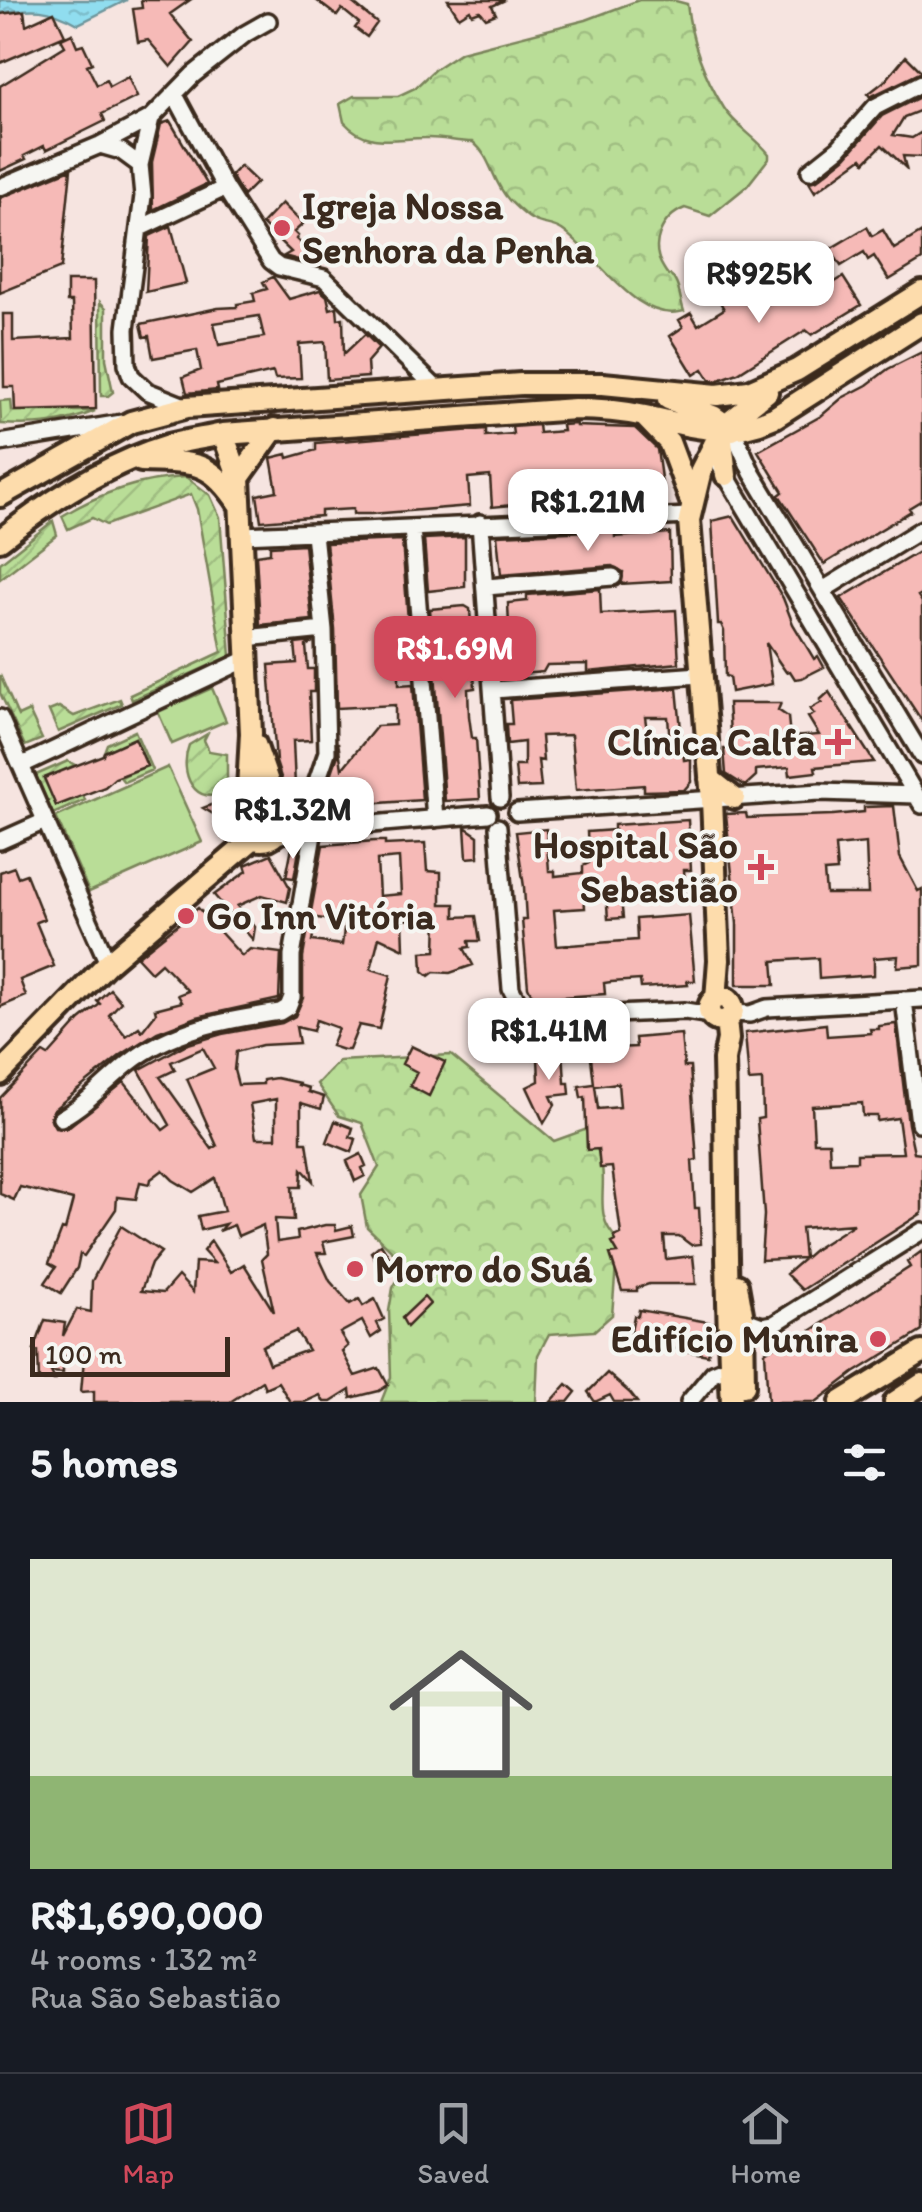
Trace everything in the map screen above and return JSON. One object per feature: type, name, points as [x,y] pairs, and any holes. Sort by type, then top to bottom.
[{"type":"main road","points":[[0,496],[131,422],[187,407],[521,384],[628,386],[732,394],[766,385],[797,370],[922,292]]},
{"type":"main road","points":[[0,540],[52,502],[129,461],[168,446],[223,434],[575,409],[644,415],[718,433],[756,425],[775,417],[922,323]]},
{"type":"main road","points":[[691,510],[701,470],[718,433],[797,370]]},
{"type":"main road","points":[[628,386],[672,400],[718,433],[726,475]]},
{"type":"main road","points":[[187,407],[223,434],[239,478],[251,733],[263,823]]},
{"type":"main road","points":[[644,415],[669,442],[678,459],[691,510],[711,790],[721,1010],[717,1040],[724,1060],[727,1321],[730,1366],[738,1370],[740,1399]]},
{"type":"main road","points":[[239,478],[274,428]]},
{"type":"main road","points":[[129,461],[201,466],[218,474],[240,506]]},
{"type":"main road","points":[[251,733],[263,823]]},
{"type":"main road","points":[[711,790],[734,798]]},
{"type":"main road","points":[[4,1073],[108,964],[263,823]]},
{"type":"main road","points":[[729,1244],[743,1319],[740,1399]]},
{"type":"main road","points":[[842,1402],[922,1352]]},
{"type":"main road","points":[[895,1402],[922,1384]]},
{"type":"street","points":[[0,187],[100,145],[152,118],[194,74],[244,34],[268,21]]},
{"type":"street","points":[[810,171],[839,148],[874,108],[922,83]]},
{"type":"street","points":[[174,95],[271,261],[279,268],[324,278],[437,389]]},
{"type":"street","points":[[152,118],[140,165],[143,196],[126,330],[127,364],[131,376],[147,390],[187,407]]},
{"type":"street","points":[[100,145],[121,151],[140,165]]},
{"type":"street","points":[[140,228],[225,188]]},
{"type":"street","points":[[0,443],[131,422]]},
{"type":"street","points":[[718,433],[746,462],[921,754],[905,778],[885,794]]},
{"type":"street","points":[[726,475],[919,800]]},
{"type":"street","points":[[242,534],[412,528],[691,510]]},
{"type":"street","points":[[480,523],[500,798]]},
{"type":"street","points":[[412,528],[435,819]]},
{"type":"street","points":[[823,590],[922,529]]},
{"type":"street","points":[[62,1118],[148,1050],[217,1022],[280,1012],[292,997],[292,956],[306,829],[327,752],[324,630],[314,533]]},
{"type":"street","points":[[486,587],[613,577]]},
{"type":"street","points":[[22,766],[246,648],[324,630]]},
{"type":"street","points":[[494,690],[700,675]]},
{"type":"street","points":[[0,718],[108,964]]},
{"type":"street","points":[[518,812],[711,790]]},
{"type":"street","points":[[734,798],[820,792],[885,794],[919,800]]},
{"type":"street","points":[[263,823],[306,829],[435,819],[493,820],[514,822],[518,812],[514,802],[500,798],[491,804],[493,820],[511,989],[520,1006],[544,1017],[721,1010],[750,1014],[767,1008],[922,999]]},
{"type":"street","points":[[0,840],[45,820]]},
{"type":"street","points":[[904,1000],[920,1124]]},
{"type":"street","points":[[743,1319],[762,1326],[774,1324],[922,1231]]},
{"type":"street","points":[[689,1402],[714,1373],[730,1366]]},
{"type":"green space","points":[[639,0],[687,4],[695,45],[717,96],[734,120],[769,154],[747,186],[710,216],[685,208],[664,225],[658,242],[659,260],[677,284],[684,311],[667,313],[650,308],[618,285],[562,230],[536,222],[523,213],[503,193],[473,142],[372,138],[344,122],[340,104],[354,96],[398,96],[415,88],[461,52],[586,20]]},
{"type":"green space","points":[[100,302],[106,308],[106,359],[113,392],[108,396],[101,396]]},
{"type":"green space","points":[[11,400],[12,411],[95,411],[49,423],[1,424],[0,401]]},
{"type":"green space","points":[[186,477],[210,495],[220,517],[231,656],[132,700],[130,695],[222,652],[197,509],[191,494],[106,525],[92,518],[68,529],[62,516],[122,488]]},
{"type":"green space","points":[[53,521],[57,535],[0,579],[0,563]]},
{"type":"green space","points":[[0,675],[18,716],[29,711],[42,739],[25,746],[0,693]]},
{"type":"green space","points":[[212,688],[226,721],[172,744],[158,712]]},
{"type":"green space","points":[[120,699],[122,704],[58,732],[49,711],[59,707],[74,716]]},
{"type":"green space","points":[[135,731],[152,770],[124,782],[120,777],[147,766],[135,739],[104,752],[107,744]]},
{"type":"green space","points":[[207,734],[204,740],[209,751],[227,754],[227,791],[216,795],[198,792],[186,767],[189,745]]},
{"type":"green space","points":[[68,761],[75,765],[44,779],[57,806],[83,795],[85,800],[53,814],[36,775]]},
{"type":"green space","points":[[168,767],[202,842],[89,892],[56,817]]},
{"type":"green space","points":[[451,1055],[554,1141],[587,1129],[601,1160],[603,1212],[618,1240],[612,1315],[594,1331],[549,1334],[538,1355],[536,1402],[381,1402],[391,1377],[389,1311],[393,1288],[406,1264],[367,1227],[361,1195],[379,1167],[362,1123],[339,1116],[317,1084],[339,1061]]},
{"type":"water","points":[[0,0],[127,0],[78,24],[40,10],[0,13]]},
{"type":"building","points":[[141,0],[190,0],[170,14],[193,42],[171,67],[148,40],[138,42],[133,9],[142,8]]},
{"type":"building","points":[[316,0],[349,0],[377,23],[367,37],[355,28],[359,23],[342,9],[337,16]]},
{"type":"building","points":[[448,0],[505,0],[492,6],[496,14],[486,18],[480,11],[472,14],[470,10],[459,17]]},
{"type":"building","points":[[24,11],[26,25],[54,12],[65,35],[0,63],[0,14]]},
{"type":"building","points":[[72,34],[77,46],[83,44],[92,63],[87,65],[97,85],[106,80],[109,87],[128,77],[137,97],[102,114],[105,121],[46,150],[44,146],[0,171],[0,86],[65,46],[61,39]]},
{"type":"building","points":[[906,56],[922,72],[870,97],[868,94]]},
{"type":"building","points":[[922,96],[922,110],[904,117],[893,135],[912,138],[922,132],[922,157],[903,156],[906,168],[882,145],[865,162],[862,158],[815,192],[809,182],[846,157],[882,116]]},
{"type":"building","points":[[170,121],[207,184],[153,210],[152,162],[161,124]]},
{"type":"building","points":[[240,166],[257,182],[243,196],[231,175]]},
{"type":"building","points":[[71,169],[61,268],[0,293],[0,198]]},
{"type":"building","name":"Igreja Nossa Senhora da Penha","points":[[282,203],[303,224],[294,232],[315,257],[309,263],[284,256],[291,252],[262,224]]},
{"type":"building","points":[[171,226],[186,283],[146,292],[149,236]]},
{"type":"building","points":[[867,227],[872,236],[883,230],[894,249],[922,232],[922,260],[889,280],[874,256],[868,260],[864,252],[841,266],[830,249]]},
{"type":"building","points":[[797,271],[813,296],[843,277],[861,305],[812,335],[806,330],[738,373],[716,381],[710,380],[703,369],[694,375],[670,336],[683,327],[679,320],[691,313],[698,325],[724,309],[720,302],[740,289],[758,310],[783,294],[776,284]]},
{"type":"building","points":[[273,277],[289,299],[320,290],[327,296],[330,309],[337,307],[338,319],[343,318],[344,354],[365,334],[379,348],[367,362],[368,377],[327,380],[325,342],[299,344],[301,378],[275,379],[273,372],[217,385],[218,390],[187,393],[183,377],[201,370],[197,350],[153,358],[149,336],[144,337],[141,324],[255,301],[253,293],[267,289],[263,282]],"holes":[[[259,316],[264,337],[219,345],[214,323]]]},
{"type":"building","points":[[67,281],[94,281],[96,409],[15,411],[14,387],[4,387],[3,314],[13,314],[13,341],[73,338]]},
{"type":"building","points":[[922,352],[922,500],[909,508],[911,511],[824,564],[779,495],[783,492],[758,451],[821,416],[888,369]]},
{"type":"building","points":[[538,425],[539,433],[563,431],[562,425],[635,428],[657,449],[663,493],[619,498],[618,488],[556,494],[556,498],[544,502],[492,507],[490,476],[468,478],[470,506],[371,514],[353,514],[353,509],[321,511],[321,516],[261,521],[257,495],[277,491],[271,458],[316,450],[316,443],[486,429],[486,436],[513,434],[512,427]]},
{"type":"building","points":[[733,516],[783,598],[814,659],[818,656],[824,667],[795,679],[766,643],[772,684],[731,692],[729,677],[725,676],[724,631],[718,624],[712,521]]},
{"type":"building","points":[[615,530],[615,537],[670,533],[671,581],[621,584],[623,572],[612,566],[501,575],[497,535]]},
{"type":"building","points":[[465,537],[465,587],[428,591],[424,539]]},
{"type":"building","points":[[402,540],[409,634],[399,634],[399,685],[413,684],[422,800],[321,807],[333,780],[330,778],[338,742],[342,769],[377,726],[395,725],[395,705],[337,708],[335,630],[326,543]]},
{"type":"building","points":[[304,544],[312,620],[260,625],[256,555],[270,553],[270,546]]},
{"type":"building","points":[[922,550],[922,594],[918,596],[922,602],[922,721],[841,598]]},
{"type":"building","points":[[600,589],[601,614],[676,610],[679,663],[588,672],[588,664],[547,665],[543,672],[522,674],[521,668],[516,669],[511,640],[504,641],[503,629],[509,627],[508,603],[527,601],[527,595]]},
{"type":"building","points":[[430,609],[470,609],[475,688],[468,689],[469,716],[472,738],[476,738],[480,799],[445,801]]},
{"type":"building","points":[[313,642],[306,646],[308,669],[314,669],[314,692],[309,692],[311,740],[293,741],[295,786],[284,787],[276,762],[269,665],[297,663],[295,644]]},
{"type":"building","points":[[677,688],[684,760],[691,759],[691,782],[684,790],[644,791],[644,785],[576,790],[571,735],[541,736],[541,787],[517,788],[515,766],[524,766],[524,742],[507,744],[506,724],[512,724],[510,700]],"holes":[[[645,717],[668,717],[670,743],[649,745]]]},
{"type":"building","points":[[829,692],[874,762],[815,767],[816,772],[790,775],[789,767],[756,770],[756,776],[745,786],[726,774],[724,749],[731,749],[728,703],[781,703],[778,710],[788,717],[790,737],[819,735],[808,717],[814,714],[810,709]]},
{"type":"building","points":[[135,738],[147,766],[56,806],[44,778]]},
{"type":"building","points":[[234,796],[233,806],[215,815],[203,808]]},
{"type":"building","points":[[894,806],[900,857],[918,891],[922,889],[922,965],[897,967],[898,956],[874,958],[874,975],[819,979],[818,958],[773,961],[775,985],[737,985],[737,924],[726,814],[746,813],[747,818],[833,815],[864,812],[864,807]],"holes":[[[866,843],[868,894],[826,894],[824,872],[837,871],[835,846]]]},
{"type":"building","points":[[688,820],[691,870],[684,870],[686,894],[621,899],[623,918],[608,919],[606,893],[584,895],[585,908],[554,910],[557,946],[637,940],[636,919],[689,915],[695,981],[687,981],[688,985],[641,988],[640,980],[611,982],[604,983],[605,994],[534,999],[528,987],[522,920],[526,920],[524,887],[516,832],[546,829],[549,871],[555,871],[555,876],[583,873],[583,866],[589,863],[587,832],[614,830],[614,825]]},
{"type":"building","points":[[465,827],[478,836],[478,857],[467,858]]},
{"type":"building","points":[[425,843],[427,871],[441,872],[441,904],[455,904],[455,917],[476,916],[480,941],[469,941],[470,947],[464,948],[473,965],[429,976],[423,971],[422,952],[436,951],[437,917],[403,920],[404,949],[379,937],[371,969],[391,975],[379,1029],[359,1025],[349,1050],[343,1050],[331,1046],[338,1028],[316,1020],[313,1031],[296,1027],[299,1043],[262,1045],[236,1052],[234,1070],[238,1085],[263,1084],[263,1080],[276,1078],[299,1083],[309,1088],[308,1092],[324,1097],[321,1109],[301,1103],[301,1142],[307,1142],[313,1181],[302,1169],[301,1187],[292,1187],[294,1220],[275,1219],[277,1242],[298,1239],[297,1232],[325,1225],[335,1225],[336,1230],[352,1226],[354,1236],[323,1242],[326,1253],[317,1253],[330,1281],[350,1304],[359,1299],[363,1306],[375,1299],[384,1319],[377,1323],[381,1331],[371,1338],[362,1321],[340,1333],[348,1346],[342,1351],[355,1376],[379,1368],[388,1385],[351,1398],[350,1390],[331,1402],[324,1402],[320,1395],[305,1402],[290,1402],[278,1382],[265,1388],[262,1381],[230,1402],[94,1402],[94,1391],[81,1392],[84,1359],[63,1356],[63,1373],[51,1372],[55,1380],[39,1380],[38,1351],[34,1350],[45,1320],[65,1323],[63,1336],[77,1309],[91,1312],[92,1281],[121,1226],[161,1252],[151,1264],[141,1291],[163,1293],[178,1276],[193,1292],[195,1262],[214,1263],[203,1251],[211,1241],[231,1272],[244,1264],[274,1312],[262,1259],[267,1254],[263,1225],[238,1236],[234,1225],[219,1231],[225,1224],[201,1230],[198,1216],[224,1211],[215,1178],[193,1192],[163,1170],[150,1184],[140,1182],[136,1199],[117,1197],[116,1209],[84,1256],[80,1254],[77,1268],[61,1293],[45,1283],[56,1267],[49,1263],[62,1229],[65,1230],[73,1200],[20,1187],[14,1200],[0,1194],[0,1098],[43,1053],[48,1056],[110,989],[121,1002],[109,1015],[126,1036],[139,1027],[142,1031],[155,1009],[182,1002],[178,995],[188,991],[161,963],[151,972],[137,957],[198,908],[242,956],[250,949],[281,953],[279,999],[197,1017],[157,1032],[121,1055],[54,1109],[50,1117],[55,1127],[67,1128],[124,1082],[163,1130],[170,1125],[139,1070],[185,1045],[282,1023],[295,1016],[303,998],[303,957],[309,923],[315,924],[312,941],[342,945],[345,922],[310,917],[323,845]],"holes":[[[399,858],[401,894],[379,896],[377,860]],[[203,1048],[214,1068],[187,1079],[217,1146],[212,1149],[160,1077],[175,1070],[171,1062]],[[276,1099],[276,1138],[256,1138],[250,1104]],[[296,1331],[308,1350],[269,1364],[262,1346]]]},
{"type":"building","points":[[300,846],[294,878],[286,877],[292,847]]},
{"type":"building","points":[[271,854],[290,888],[287,902],[262,895],[237,906],[255,927],[253,940],[214,895],[247,871],[245,865]]},
{"type":"building","points":[[14,867],[18,877],[26,874],[44,919],[36,922],[54,966],[20,980],[26,996],[0,1007],[0,872]]},
{"type":"building","points":[[826,1024],[827,1036],[871,1033],[870,1029],[896,1024],[908,1124],[914,1152],[922,1153],[922,1213],[802,1290],[786,1274],[854,1224],[801,1228],[804,1258],[761,1260],[764,1215],[757,1119],[763,1118],[762,1080],[749,1081],[745,1033]],"holes":[[[862,1103],[863,1116],[877,1116],[877,1121],[898,1118],[903,1153],[857,1154],[857,1161],[830,1162],[829,1142],[814,1142],[812,1106]]]},
{"type":"building","points":[[681,1034],[684,1067],[690,1067],[697,1160],[692,1161],[701,1244],[691,1245],[679,1236],[664,1236],[666,1259],[693,1256],[696,1284],[649,1284],[637,1291],[622,1291],[610,1254],[618,1253],[612,1243],[621,1234],[612,1167],[600,1168],[598,1149],[587,1150],[585,1097],[581,1098],[579,1086],[594,1084],[590,1049],[636,1047],[635,1038]],"holes":[[[618,1083],[620,1107],[598,1109],[595,1086]]]},
{"type":"building","points":[[411,1046],[445,1062],[429,1096],[410,1086],[417,1072],[402,1064]]},
{"type":"building","points":[[563,1050],[565,1083],[569,1083],[570,1094],[551,1096],[555,1105],[544,1123],[527,1087],[539,1081],[538,1057],[548,1056],[548,1051]]},
{"type":"building","points":[[335,1121],[353,1128],[350,1137],[356,1139],[352,1152],[327,1142]]},
{"type":"building","points":[[361,1154],[365,1176],[355,1181],[347,1161]]},
{"type":"building","points":[[381,1244],[393,1263],[383,1272],[371,1252]]},
{"type":"building","points":[[922,1251],[922,1331],[816,1402],[768,1402],[765,1352],[791,1335],[795,1341],[910,1267],[907,1262]]},
{"type":"building","points":[[424,1297],[430,1304],[407,1327],[402,1318]]},
{"type":"building","points":[[639,1310],[714,1323],[708,1355],[634,1341],[635,1336],[630,1335]]},
{"type":"building","points":[[607,1373],[637,1402],[614,1402],[610,1395],[595,1402],[588,1392]]},
{"type":"building","points":[[567,1384],[576,1392],[568,1402],[551,1402]]},
{"type":"place","name":"Igreja Nossa Senhora da Penha","points":[[282,228]]},
{"type":"place","name":"Clínica Calfa","points":[[838,742]]},
{"type":"place","name":"Hospital São Sebastião","points":[[761,867]]},
{"type":"place","name":"Go Inn Vitória","points":[[186,916]]},
{"type":"place","name":"Morro do Suá","points":[[355,1269]]},
{"type":"place","name":"Edifício Munira","points":[[878,1339]]}]
